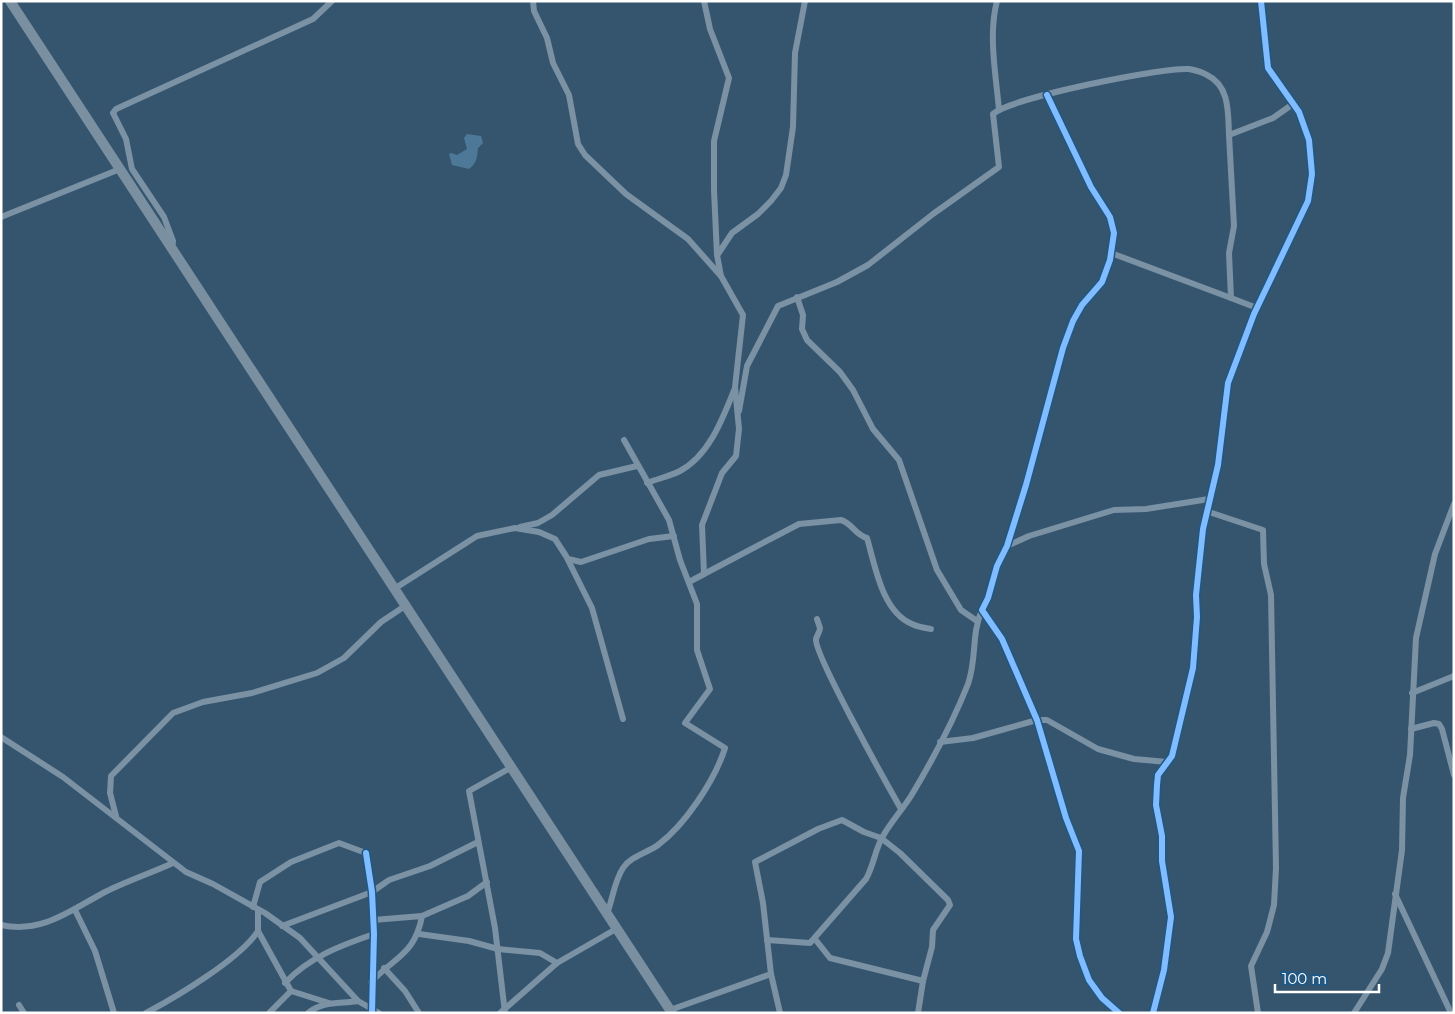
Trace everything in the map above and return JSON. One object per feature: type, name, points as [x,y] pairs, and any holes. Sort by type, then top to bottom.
[{"type":"main road","points":[[10,1],[671,1012]]},
{"type":"street","points":[[172,249],[173,241],[164,217],[132,169],[126,139],[113,113],[116,109],[313,19],[332,1]]},
{"type":"street","points":[[533,1],[534,11],[547,38],[553,63],[569,95],[578,144],[584,155],[626,194],[688,240],[721,276],[742,315],[736,387],[739,412]]},
{"type":"street","points":[[704,1],[710,28],[729,78],[714,141],[718,255],[721,276]]},
{"type":"street","points":[[718,255],[732,233],[758,214],[771,201],[781,188],[786,175],[793,127],[795,53],[805,1]]},
{"type":"street","points":[[997,1],[994,14],[994,57],[999,110]]},
{"type":"street","points":[[1153,1013],[1164,970],[1171,917],[1162,861],[1162,836],[1156,805],[1158,775],[1172,756],[1193,668],[1197,617],[1197,586],[1206,512],[1218,465],[1228,383],[1257,308],[1308,201],[1312,174],[1309,140],[1299,112],[1268,68],[1261,1]]},
{"type":"street","points":[[704,574],[702,525],[722,473],[736,456],[739,412],[746,366],[778,306],[837,282],[868,265],[933,214],[999,167],[993,114],[999,110],[1083,85],[1189,69],[1208,75],[1222,87],[1228,105],[1234,226],[1229,253],[1231,298]]},
{"type":"street","points":[[767,940],[802,944],[810,943],[815,939],[835,912],[866,879],[872,869],[881,838],[901,810],[940,742],[971,673],[977,621],[988,598],[997,566],[1007,546],[1026,485],[1063,348],[1073,321],[1082,305],[1102,282],[1111,253],[1114,233],[1110,217],[1091,187],[1047,95]]},
{"type":"street","points":[[1229,135],[1273,118],[1293,104]]},
{"type":"street","points":[[1,217],[120,169]]},
{"type":"street","points":[[1111,253],[1257,308]]},
{"type":"street","points":[[797,297],[803,315],[802,329],[807,340],[840,372],[854,390],[873,429],[899,460],[937,570],[961,610],[977,621]]},
{"type":"street","points":[[647,483],[680,471],[697,457],[717,430],[736,387]]},
{"type":"street","points":[[607,914],[614,886],[624,866],[672,834],[684,819],[720,763],[725,748],[685,723],[710,689],[697,650],[697,604],[669,520],[624,440]]},
{"type":"street","points":[[394,589],[477,536],[538,523],[552,515],[599,475],[638,466]]},
{"type":"street","points":[[1007,546],[1029,536],[1114,510],[1209,500]]},
{"type":"street","points":[[1354,1013],[1366,997],[1385,961],[1402,850],[1403,798],[1420,614],[1435,554],[1454,504]]},
{"type":"street","points":[[1206,512],[1262,530],[1264,564],[1271,595],[1276,868],[1274,905],[1267,932],[1251,966],[1258,1013]]},
{"type":"street","points":[[689,582],[799,524],[845,520],[859,535],[867,538],[883,592],[893,608],[911,624],[931,629]]},
{"type":"street","points":[[515,528],[539,532],[555,539],[568,559],[592,608],[623,719]]},
{"type":"street","points":[[568,559],[581,562],[649,539],[674,536]]},
{"type":"street","points":[[116,818],[110,794],[111,776],[168,716],[204,702],[252,693],[317,673],[344,658],[381,622],[405,606]]},
{"type":"street","points":[[982,610],[1002,639],[1037,720],[1066,818],[1079,851],[1076,939],[1080,956],[1089,980],[1102,998],[1118,1013]]},
{"type":"street","points":[[817,619],[820,628],[816,638],[819,650],[840,697],[901,810]]},
{"type":"street","points":[[1412,692],[1454,676]]},
{"type":"street","points":[[940,742],[972,738],[1037,720],[1047,720],[1098,749],[1134,759],[1167,762]]},
{"type":"street","points":[[1410,729],[1434,723],[1439,724],[1454,774]]},
{"type":"street","points":[[1,737],[63,777],[173,862],[197,878],[213,884],[256,908],[300,938],[358,1001],[379,1013]]},
{"type":"street","points":[[503,1012],[498,950],[469,791],[510,768]]},
{"type":"street","points":[[780,1013],[771,974],[763,903],[755,862],[837,820],[842,820],[864,832],[881,838],[900,853],[948,900],[950,905],[933,930],[930,958],[922,981],[918,1013]]},
{"type":"street","points":[[282,926],[372,892],[389,880],[430,866],[478,842]]},
{"type":"street","points":[[329,1003],[291,991],[285,983],[258,931],[256,892],[266,876],[304,856],[339,843],[366,854],[372,892],[374,934],[371,982],[372,1010]]},
{"type":"street","points":[[1,926],[25,928],[41,925],[173,862]]},
{"type":"street","points":[[373,920],[422,916],[468,896],[487,882]]},
{"type":"street","points":[[1395,894],[1451,1013]]},
{"type":"street","points":[[75,910],[95,950],[114,1013]]},
{"type":"street","points":[[371,982],[384,968],[404,954],[419,934],[422,916]]},
{"type":"street","points":[[503,1012],[558,964],[616,929]]},
{"type":"street","points":[[149,1012],[236,954],[252,941],[258,931]]},
{"type":"street","points":[[285,983],[297,970],[335,948],[374,934]]},
{"type":"street","points":[[419,934],[469,941],[498,950],[540,953],[558,964]]},
{"type":"street","points":[[815,939],[830,958],[922,981]]},
{"type":"street","points":[[384,968],[406,991],[419,1013]]},
{"type":"street","points":[[671,1012],[771,974]]},
{"type":"street","points":[[269,1013],[291,991]]},
{"type":"street","points":[[308,1013],[314,1008],[329,1003],[358,1001]]},
{"type":"street","points":[[19,1005],[24,1013]]},
{"type":"water","points":[[467,134],[481,136],[483,143],[478,148],[475,162],[469,169],[452,165],[449,154],[457,155],[467,149],[464,138]]},
{"type":"cycle path","points":[[1153,1013],[1164,970],[1171,917],[1162,861],[1162,836],[1156,805],[1158,775],[1172,756],[1193,668],[1197,617],[1196,595],[1203,529],[1218,465],[1228,383],[1254,314],[1308,201],[1312,174],[1309,140],[1299,112],[1268,68],[1261,1]]},
{"type":"cycle path","points":[[1047,95],[1091,187],[1110,217],[1114,233],[1110,260],[1102,282],[1082,305],[1073,321],[1063,348],[1026,485],[1007,546],[997,566],[988,598],[982,610],[1002,639],[1037,720],[1066,818],[1079,851],[1076,939],[1080,956],[1089,980],[1102,998],[1119,1013]]},
{"type":"cycle path","points":[[366,853],[372,892],[374,934],[372,1013]]}]
